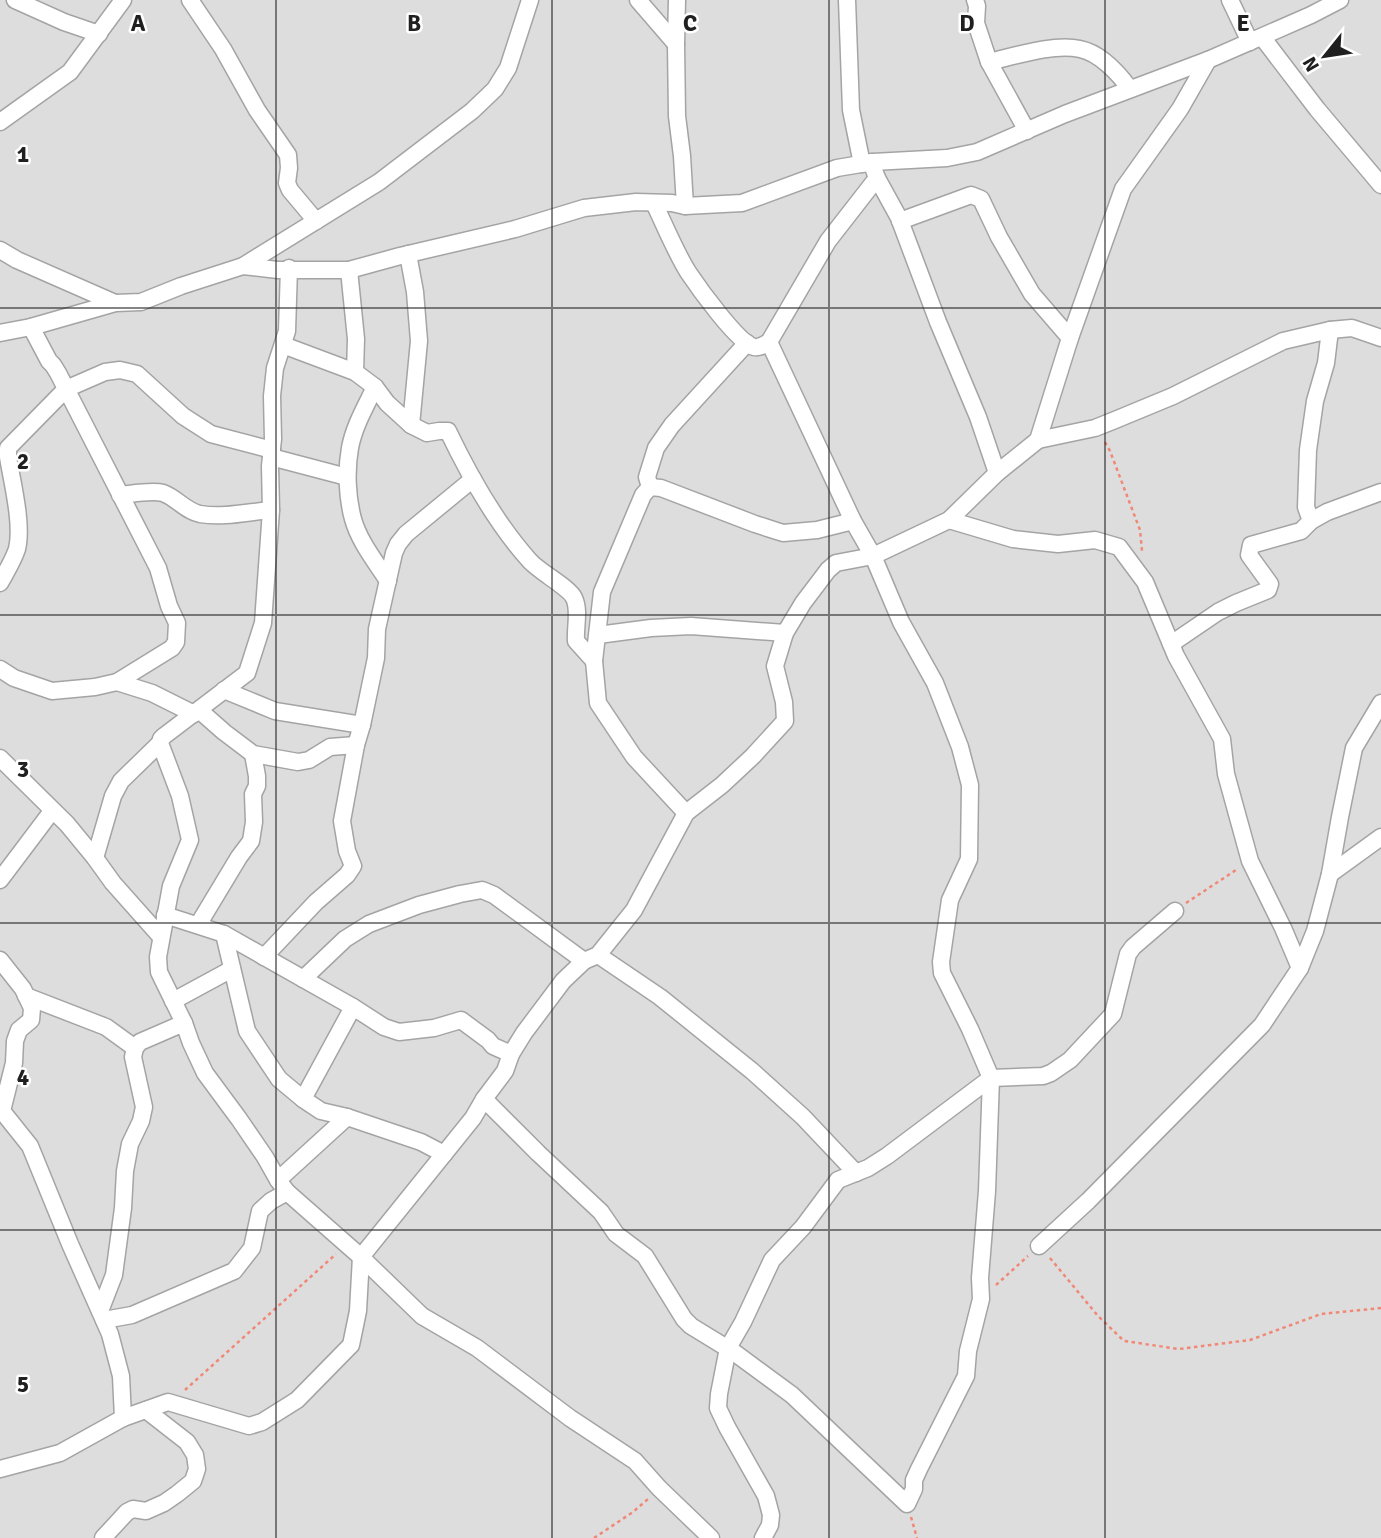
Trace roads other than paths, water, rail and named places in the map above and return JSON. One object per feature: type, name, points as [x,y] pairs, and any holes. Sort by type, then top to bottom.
[{"type":"street","points":[[15,0],[99,34]]},
{"type":"street","points":[[0,122],[70,72],[124,0]]},
{"type":"street","points":[[190,0],[223,49],[257,110],[288,155],[287,183],[316,221]]},
{"type":"street","points":[[0,333],[115,303],[141,302],[243,266],[316,221],[390,174],[472,111],[495,89],[508,68],[530,0]]},
{"type":"street","points":[[638,0],[676,44]]},
{"type":"street","points":[[677,0],[677,116],[685,206]]},
{"type":"street","points":[[847,0],[851,110],[870,168],[900,221],[978,417],[997,473]]},
{"type":"street","points":[[975,0],[976,23],[989,62],[1027,131]]},
{"type":"street","points":[[1230,0],[1256,39],[1381,185]]},
{"type":"street","points":[[243,266],[278,270],[349,270],[515,229],[583,208],[636,202],[685,206],[742,203],[827,171],[870,168],[977,152],[1065,114],[1208,60],[1311,16],[1340,0]]},
{"type":"street","points":[[989,62],[1043,50],[1069,47],[1084,49],[1104,61],[1120,75],[1130,89]]},
{"type":"street","points":[[1038,440],[1070,338],[1123,189],[1180,109],[1208,60]]},
{"type":"street","points":[[654,203],[688,272],[732,330],[747,343],[761,346],[769,342],[870,168]]},
{"type":"street","points":[[900,221],[971,195],[981,199],[999,237],[1032,294],[1070,338]]},
{"type":"street","points":[[0,250],[115,303]]},
{"type":"street","points":[[408,254],[415,292],[419,341],[411,425]]},
{"type":"street","points":[[95,858],[113,796],[121,781],[164,736],[247,673],[263,624],[271,510],[272,396],[275,368],[287,331],[289,268]]},
{"type":"street","points":[[349,270],[356,339],[355,372]]},
{"type":"street","points":[[0,669],[14,678],[52,691],[96,687],[117,682],[172,648],[177,632],[177,624],[158,568],[31,327]]},
{"type":"street","points":[[0,1469],[68,1449],[123,1418],[168,1402],[249,1426],[262,1422],[297,1400],[351,1345],[358,1311],[361,1257],[473,1118],[505,1072],[511,1054],[524,1033],[563,981],[591,958],[634,910],[686,813],[722,785],[785,721],[784,702],[775,666],[785,633],[803,603],[836,563],[873,556],[948,520],[997,473],[1038,440],[1095,428],[1173,396],[1283,341],[1330,330],[1352,328],[1381,338]]},
{"type":"street","points":[[1311,521],[1306,507],[1308,450],[1330,330]]},
{"type":"street","points":[[484,1099],[601,1212],[616,1234],[645,1256],[691,1326],[728,1348],[792,1395],[907,1504],[919,1469],[966,1376],[968,1351],[981,1299],[990,1079],[970,1029],[942,973],[941,962],[950,900],[969,859],[970,785],[960,747],[935,683],[901,622],[873,556],[853,521],[769,342]]},
{"type":"street","points":[[650,487],[648,477],[656,448],[672,425],[747,343]]},
{"type":"street","points":[[283,345],[355,372],[375,387],[387,403],[411,425],[427,433],[448,431],[499,523],[530,562],[571,592],[576,602],[576,641],[594,661]]},
{"type":"street","points":[[0,583],[18,547],[17,512],[8,448],[66,389],[105,372],[120,370],[137,374],[183,416],[211,434],[347,477]]},
{"type":"street","points":[[375,387],[350,447],[347,477],[353,519],[364,545],[388,581]]},
{"type":"street","points":[[264,957],[353,866],[347,851],[342,821],[376,658],[377,629],[394,553],[406,534],[473,479]]},
{"type":"street","points":[[650,487],[661,488],[783,533],[817,530],[853,521]]},
{"type":"street","points":[[650,487],[643,495],[602,592],[594,661],[598,703],[634,757],[686,813]]},
{"type":"street","points":[[120,495],[160,492],[171,496],[184,508],[199,514],[220,515],[271,510]]},
{"type":"street","points":[[1171,644],[1218,612],[1268,590],[1270,584],[1249,555],[1251,545],[1301,531],[1311,521],[1327,512],[1381,492]]},
{"type":"street","points":[[948,520],[1013,539],[1058,544],[1095,540],[1119,547],[1145,582],[1171,644],[1222,739],[1226,774],[1250,861],[1300,968]]},
{"type":"street","points":[[598,635],[691,626],[785,633]]},
{"type":"street","points":[[117,682],[197,712],[253,754],[298,762],[309,760],[330,747],[356,745]]},
{"type":"street","points":[[224,690],[275,711],[362,724]]},
{"type":"street","points":[[1039,1246],[1088,1201],[1262,1025],[1300,968],[1315,930],[1330,874],[1354,748],[1378,714]]},
{"type":"street","points":[[160,743],[180,796],[190,840],[171,886],[158,957],[159,972],[205,1073],[265,1157],[282,1186],[422,1316],[477,1348],[570,1418],[635,1461],[711,1538]]},
{"type":"street","points":[[198,925],[251,841],[254,822],[253,794],[257,786],[253,754]]},
{"type":"street","points":[[0,758],[67,824],[113,883],[161,937]]},
{"type":"street","points":[[0,880],[52,811]]},
{"type":"street","points":[[1330,874],[1381,837]]},
{"type":"street","points":[[303,979],[345,939],[369,924],[419,905],[482,890],[494,895],[591,958],[660,997],[752,1071],[803,1117],[856,1173]]},
{"type":"street","points":[[763,1538],[770,1525],[771,1515],[766,1496],[727,1427],[719,1408],[719,1394],[728,1348],[772,1259],[803,1227],[838,1180],[887,1156],[990,1079],[1043,1076],[1070,1060],[1113,1014],[1128,954],[1175,911]]},
{"type":"street","points":[[165,915],[224,934],[384,1027],[399,1032],[434,1028],[461,1020],[493,1046],[511,1054]]},
{"type":"street","points":[[224,934],[247,1031],[279,1079],[321,1111],[421,1142],[444,1154]]},
{"type":"street","points":[[0,960],[23,989],[32,1008],[31,1020],[19,1030],[15,1041],[15,1063],[1,1111],[30,1146],[110,1334],[121,1376],[123,1418]]},
{"type":"street","points":[[173,1001],[232,969]]},
{"type":"street","points":[[26,996],[106,1027],[135,1048]]},
{"type":"street","points":[[303,1099],[353,1007]]},
{"type":"street","points":[[102,1315],[114,1275],[130,1144],[141,1121],[144,1107],[133,1057],[135,1048],[140,1041],[184,1023]]},
{"type":"street","points":[[102,1315],[132,1315],[234,1271],[252,1248],[260,1212],[347,1117]]},
{"type":"street","points":[[103,1538],[127,1512],[133,1509],[146,1511],[177,1494],[192,1482],[197,1469],[195,1455],[187,1443],[146,1410]]}]
